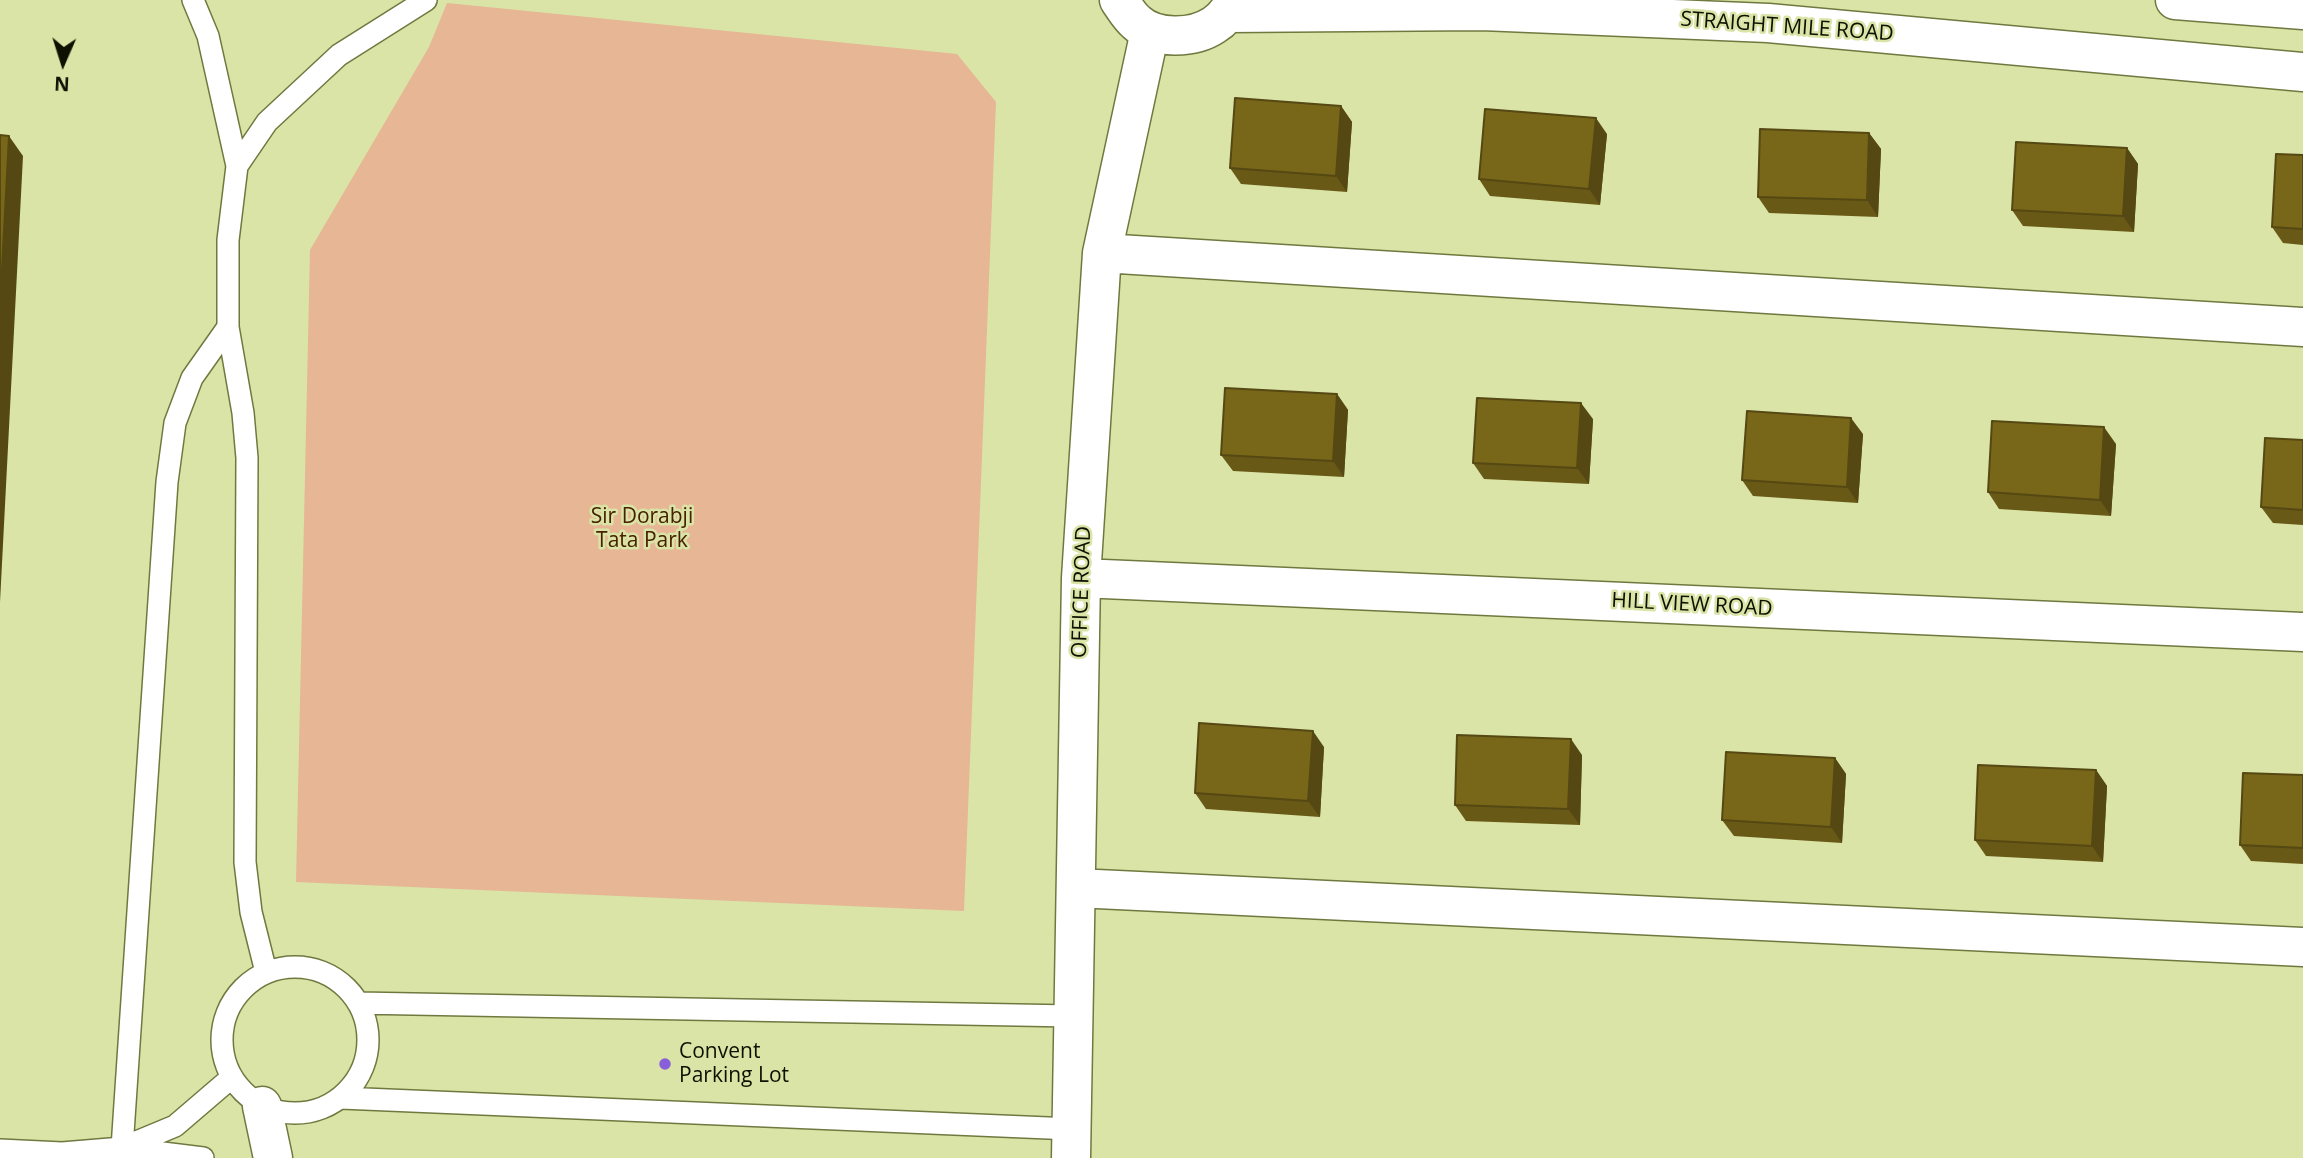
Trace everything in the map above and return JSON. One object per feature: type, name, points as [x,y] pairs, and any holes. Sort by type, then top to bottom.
[{"type":"street","points":[[1119,0],[1136,23],[1150,31]]},
{"type":"street","points":[[2175,0],[2303,10]]},
{"type":"street","name":"STRAIGHT MILE ROAD","points":[[1150,31],[1167,36],[1201,32],[1216,25],[1232,7],[1482,11],[1768,23],[2303,72]]},
{"type":"street","name":"OFFICE ROAD","points":[[1071,1144],[1081,578],[1102,253],[1150,31]]},
{"type":"street","points":[[1102,253],[2303,327]]},
{"type":"street","name":"HILL VIEW ROAD","points":[[1081,578],[2303,632]]},
{"type":"street","points":[[1076,888],[2303,947]]},
{"type":"street","points":[[262,1106],[273,1158]]},
{"type":"lane","points":[[193,0],[208,36],[237,166],[228,240],[228,327],[243,413],[247,458],[245,862],[251,912],[266,972]]},
{"type":"lane","points":[[237,166],[267,122],[339,55],[426,0]]},
{"type":"lane","points":[[122,1148],[167,482],[175,423],[192,378],[228,327]]},
{"type":"lane","points":[[287,967],[308,968],[328,975],[358,1003],[366,1023],[369,1043],[365,1064],[355,1082],[341,1098],[323,1109],[281,1113],[262,1106],[231,1078],[223,1059],[221,1038],[225,1017],[234,998],[248,983],[266,972],[287,967]]},
{"type":"lane","points":[[358,1003],[1072,1016]]},
{"type":"lane","points":[[122,1148],[175,1126],[231,1078]]},
{"type":"lane","points":[[341,1098],[1071,1144]]},
{"type":"lane","points":[[0,1150],[62,1153],[122,1148],[203,1158]]},
{"type":"green space","name":"Sir Dorabji Tata Park","points":[[447,3],[957,54],[996,102],[964,911],[296,882],[310,250],[429,47]]},
{"type":"building","points":[[1235,98],[1341,106],[1336,176],[1230,168]]},
{"type":"building","points":[[1485,109],[1596,118],[1589,189],[1479,179]]},
{"type":"building","points":[[1760,129],[1869,133],[1867,200],[1758,197]]},
{"type":"building","points":[[0,135],[9,136],[0,308]]},
{"type":"building","points":[[2016,142],[2127,148],[2123,216],[2012,210]]},
{"type":"building","points":[[2276,154],[2303,155],[2303,229],[2272,227]]},
{"type":"building","points":[[1225,388],[1337,394],[1333,461],[1221,455]]},
{"type":"building","points":[[1477,398],[1581,403],[1577,468],[1473,463]]},
{"type":"building","points":[[1747,411],[1851,418],[1847,487],[1742,480]]},
{"type":"building","points":[[1992,421],[2104,427],[2100,500],[1988,492]]},
{"type":"building","points":[[2265,438],[2303,440],[2303,510],[2261,507]]},
{"type":"building","points":[[1199,723],[1313,731],[1308,801],[1195,793]]},
{"type":"building","points":[[1457,735],[1571,739],[1568,809],[1455,805]]},
{"type":"building","points":[[1726,752],[1835,758],[1831,827],[1722,820]]},
{"type":"building","points":[[1978,765],[2096,770],[2092,846],[1975,840]]},
{"type":"building","points":[[2243,773],[2303,775],[2303,848],[2240,845]]},
{"type":"place","name":"Convent Parking Lot","points":[[665,1064]]}]
